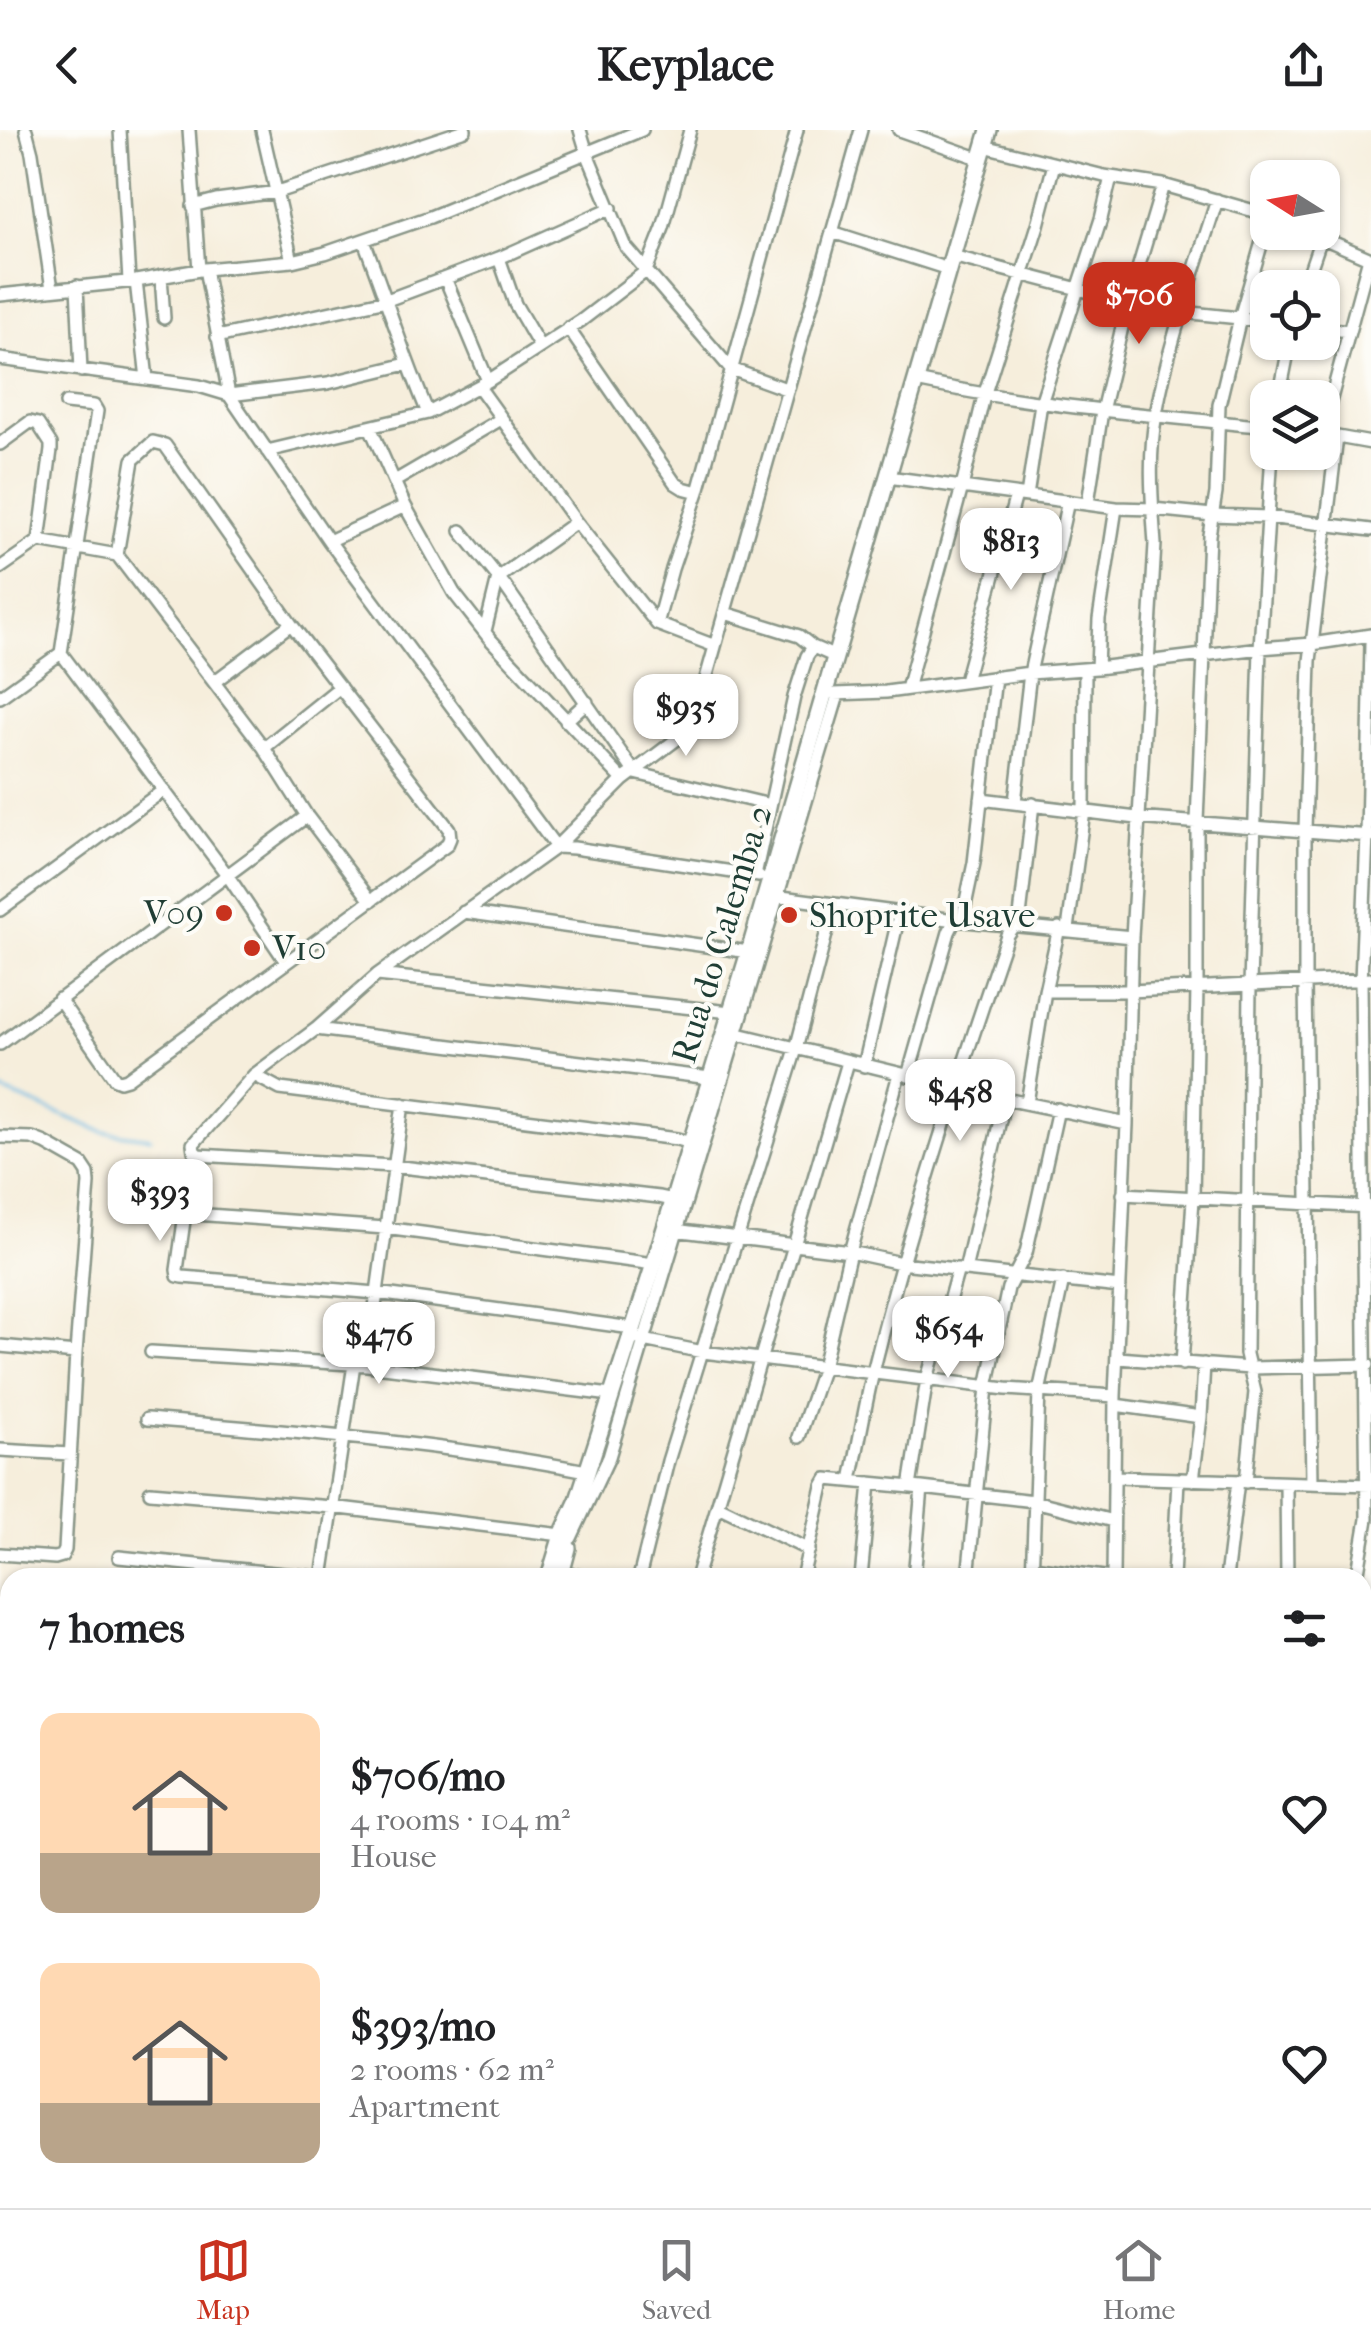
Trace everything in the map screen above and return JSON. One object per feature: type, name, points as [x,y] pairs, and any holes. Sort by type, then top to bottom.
[{"type":"main road","name":"Rua do Calemba 2","points":[[559,1568],[654,1264],[671,1230],[673,1200],[710,1078],[731,1033],[730,1012],[772,896],[763,877],[832,693],[836,657],[985,145]]},
{"type":"street","points":[[26,130],[52,289]]},
{"type":"street","points":[[120,130],[132,281],[147,379]]},
{"type":"street","points":[[188,130],[202,270],[229,394],[329,540],[556,847]]},
{"type":"street","points":[[262,130],[292,262]]},
{"type":"street","points":[[193,206],[276,192],[465,130]]},
{"type":"street","points":[[580,130],[626,246],[731,369],[786,389]]},
{"type":"street","points":[[0,295],[292,262],[364,241],[642,130]]},
{"type":"street","points":[[266,451],[428,414],[484,384],[646,271],[690,130]]},
{"type":"street","points":[[658,624],[797,130]]},
{"type":"street","points":[[673,1200],[393,1166],[198,1155],[193,1144],[254,1075],[316,1029],[378,975],[556,847],[629,776],[685,733],[694,721],[861,130]]},
{"type":"street","points":[[899,130],[1163,185],[1250,212]]},
{"type":"street","points":[[906,689],[984,396],[1054,164]]},
{"type":"street","points":[[965,681],[1021,495],[1042,403],[1111,177]]},
{"type":"street","points":[[1088,503],[1102,410],[1128,302],[1163,185]]},
{"type":"street","points":[[1112,1568],[1132,937],[1155,544],[1150,480],[1156,415],[1182,312],[1217,200]]},
{"type":"street","points":[[217,337],[387,300],[498,258],[612,208]]},
{"type":"street","points":[[832,232],[950,263],[1128,302],[1250,319]]},
{"type":"street","points":[[364,241],[428,414]]},
{"type":"street","points":[[1336,380],[1370,258],[1340,245]]},
{"type":"street","points":[[1182,1364],[1193,1199],[1198,822],[1208,535],[1216,493],[1219,405],[1259,250]]},
{"type":"street","points":[[498,258],[515,304],[540,347]]},
{"type":"street","points":[[161,276],[164,318]]},
{"type":"street","points":[[446,278],[484,384],[501,419],[576,522],[658,624],[715,646]]},
{"type":"street","points":[[77,286],[81,371]]},
{"type":"street","points":[[568,328],[676,483],[698,492]]},
{"type":"street","points":[[1340,330],[1349,331]]},
{"type":"street","points":[[0,358],[199,386],[229,394],[328,383],[407,364]]},
{"type":"street","points":[[916,381],[984,396],[1250,425]]},
{"type":"street","points":[[66,403],[94,406],[97,410],[62,653],[228,876],[286,962]]},
{"type":"street","points":[[395,481],[501,419]]},
{"type":"street","points":[[0,444],[34,422],[51,444],[39,541]]},
{"type":"street","points":[[370,428],[405,506],[454,594],[566,721],[629,776],[770,805]]},
{"type":"street","points":[[1340,437],[1371,443]]},
{"type":"street","points":[[58,998],[115,1079],[127,1079],[447,845],[450,838],[450,830],[291,624],[164,445],[158,442],[136,454],[133,460],[117,555]]},
{"type":"street","points":[[1228,1568],[1256,1392],[1246,1354],[1250,985],[1260,648],[1271,470]]},
{"type":"street","points":[[1312,1483],[1305,830],[1312,644],[1334,470]]},
{"type":"street","points":[[888,476],[1116,508],[1268,517],[1371,530]]},
{"type":"street","points":[[1015,802],[1030,673],[1068,501]]},
{"type":"street","points":[[329,540],[405,506]]},
{"type":"street","points":[[1027,1103],[1045,991],[1063,929],[1084,811],[1091,668],[1116,508]]},
{"type":"street","points":[[485,631],[498,578],[576,522]]},
{"type":"street","points":[[460,531],[587,702],[629,776]]},
{"type":"street","points":[[0,568],[39,541],[117,555],[264,748],[307,816],[371,901]]},
{"type":"street","points":[[725,613],[799,636],[836,657]]},
{"type":"street","points":[[214,682],[291,624]]},
{"type":"street","points":[[150,1492],[332,1506],[566,1536],[608,1457],[634,1335],[671,1230],[832,693],[906,689],[1371,635]]},
{"type":"street","points":[[1359,1568],[1369,1485],[1366,980],[1371,643]]},
{"type":"street","points":[[556,847],[763,877],[770,805],[794,698],[806,656],[813,647]]},
{"type":"street","points":[[0,697],[62,653]]},
{"type":"street","points":[[799,1438],[823,1367],[850,1252],[903,1075],[974,863],[995,677]]},
{"type":"street","points":[[264,748],[340,687]]},
{"type":"street","points":[[566,721],[587,702]]},
{"type":"street","points":[[776,779],[798,784]]},
{"type":"street","points":[[0,910],[164,790]]},
{"type":"street","points":[[981,799],[1137,818],[1369,835]]},
{"type":"street","points":[[851,1480],[901,1264],[955,1087],[1012,926],[1020,916],[1033,804]]},
{"type":"street","points":[[0,1044],[307,816]]},
{"type":"street","points":[[772,896],[1132,937]]},
{"type":"street","points":[[641,1568],[668,1461],[796,1049],[834,904]]},
{"type":"street","points":[[864,1066],[900,911]]},
{"type":"street","points":[[464,912],[749,952]]},
{"type":"street","points":[[378,975],[730,1012]]},
{"type":"street","points":[[1045,991],[1130,992],[1366,980]]},
{"type":"street","points":[[316,1029],[710,1078]]},
{"type":"street","points":[[731,1033],[1005,1100],[1127,1124]]},
{"type":"street","points":[[699,1568],[848,1062]]},
{"type":"street","points":[[254,1075],[280,1089],[691,1143]]},
{"type":"street","points":[[914,1568],[916,1487],[927,1379],[961,1269],[1005,1100]]},
{"type":"street","points":[[324,1568],[343,1436],[377,1292],[403,1104]]},
{"type":"street","points":[[969,1568],[986,1387],[1008,1288],[1026,1253],[1058,1109]]},
{"type":"street","points":[[0,1136],[45,1143],[82,1164],[89,1183],[65,1550],[56,1558],[0,1554]]},
{"type":"street","points":[[1123,1194],[1367,1207]]},
{"type":"street","points":[[654,1264],[385,1228],[194,1214],[187,1215],[184,1221],[177,1270],[183,1278],[377,1292],[634,1335],[702,1352],[1115,1401],[1202,1417]]},
{"type":"street","points":[[671,1230],[850,1252],[901,1264],[1120,1287]]},
{"type":"street","points":[[1032,1568],[1039,1392],[1063,1280]]},
{"type":"street","points":[[0,1346],[76,1353]]},
{"type":"street","points":[[151,1352],[361,1365],[611,1394]]},
{"type":"street","points":[[1118,1358],[1250,1368],[1368,1365]]},
{"type":"street","points":[[1193,1480],[1202,1417],[1204,1364]]},
{"type":"street","points":[[147,1419],[343,1436],[587,1471]]},
{"type":"street","points":[[0,1450],[70,1454]]},
{"type":"street","points":[[1115,1478],[1369,1485]]},
{"type":"street","points":[[804,1568],[827,1479],[1034,1501],[1114,1521]]},
{"type":"street","points":[[1174,1568],[1178,1480]]},
{"type":"street","points":[[1286,1482],[1287,1568]]},
{"type":"street","points":[[862,1568],[870,1483]]},
{"type":"street","points":[[718,1506],[808,1550]]},
{"type":"street","points":[[119,1557],[231,1568]]},
{"type":"waterway","points":[[0,1090],[104,1132],[151,1138]]},
{"type":"place","name":"V09","points":[[224,913]]},
{"type":"place","name":"Shoprite Usave","points":[[789,915]]},
{"type":"place","name":"V10","points":[[252,948]]}]
